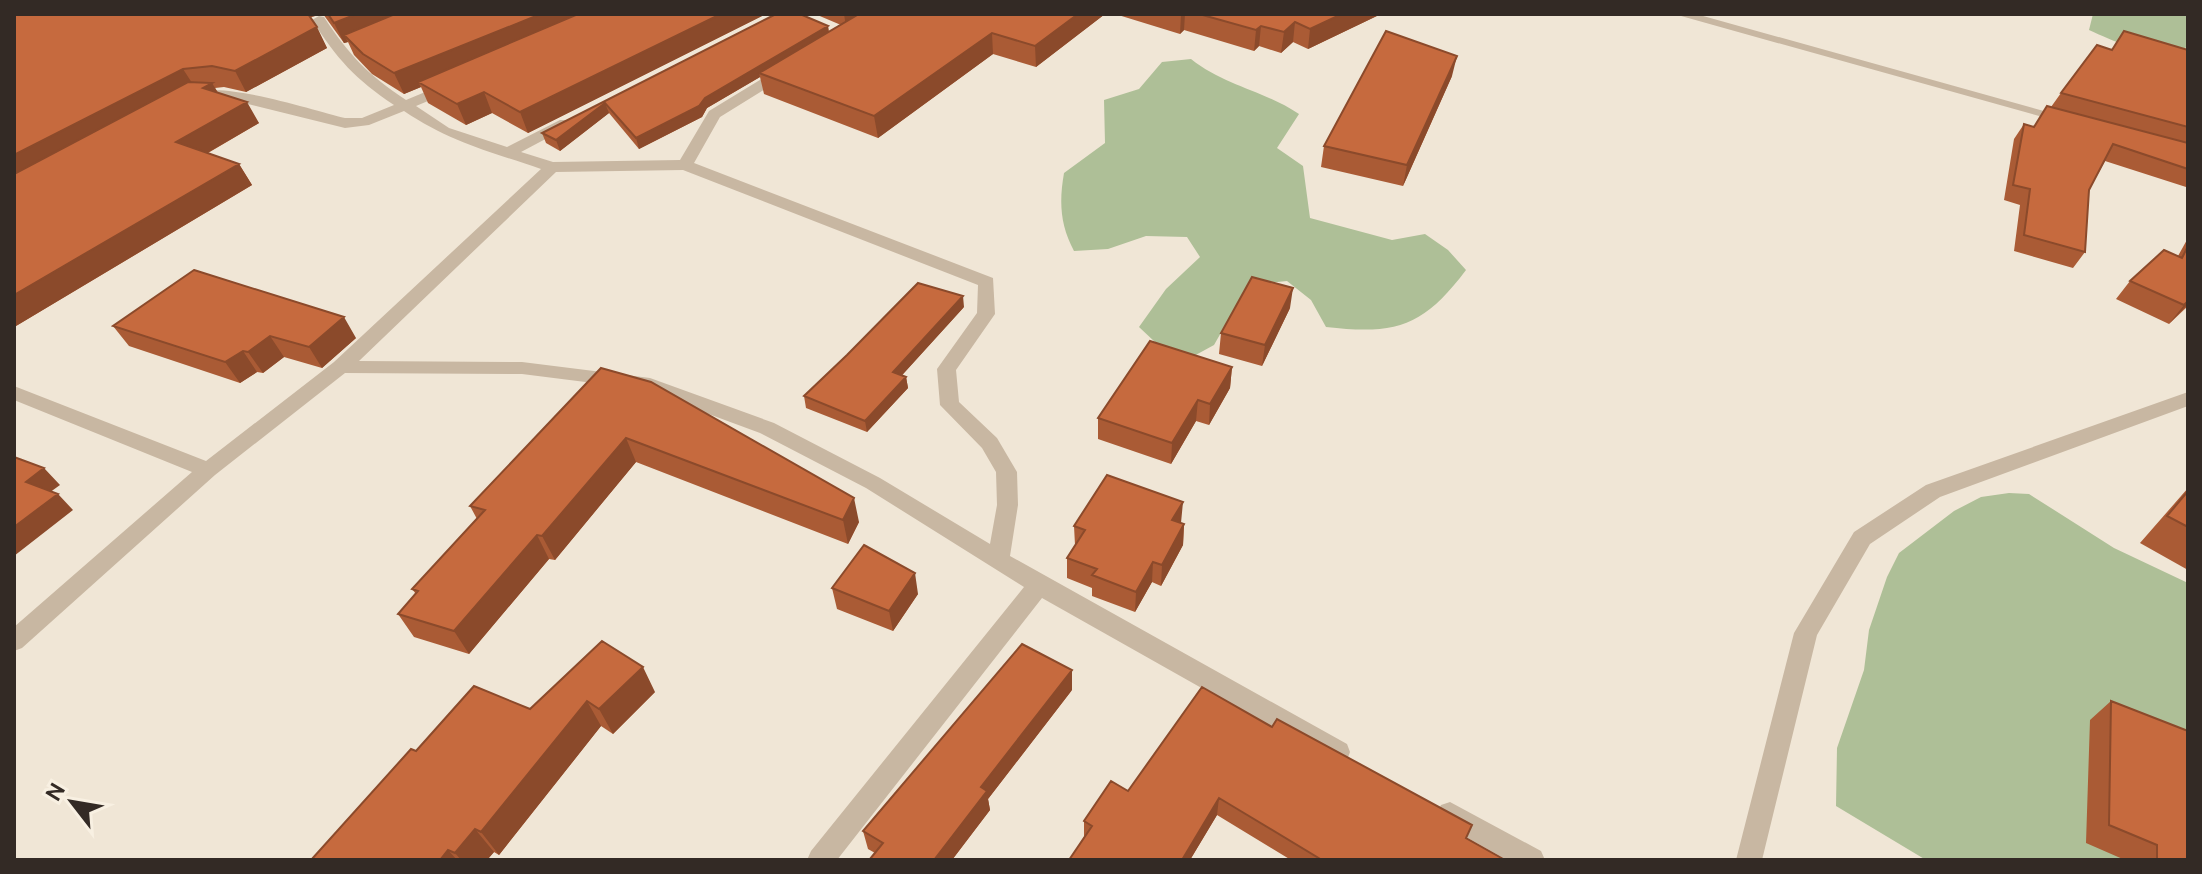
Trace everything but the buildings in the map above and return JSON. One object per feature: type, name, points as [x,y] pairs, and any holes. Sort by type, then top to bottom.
[{"type":"street","points":[[1681,14],[2084,124]]},
{"type":"street","points":[[319,20],[347,50],[366,80],[444,131],[505,154],[552,167],[685,165],[987,282],[986,314],[946,369],[950,405],[995,445],[1011,478],[998,559]]},
{"type":"street","points":[[685,165],[714,114],[792,66]]},
{"type":"street","points":[[183,104],[197,96],[224,94],[345,123],[364,122],[460,82]]},
{"type":"street","points":[[505,154],[575,119]]},
{"type":"street","points":[[14,641],[208,470],[341,367],[552,167]]},
{"type":"street","points":[[341,367],[522,368],[643,383],[767,428],[873,483],[1039,585],[1354,761]]},
{"type":"street","points":[[14,393],[208,470]]},
{"type":"street","points":[[1749,860],[1806,633],[1862,538],[1933,491],[2188,399]]},
{"type":"street","points":[[820,860],[1039,585]]},
{"type":"street","points":[[1436,807],[1532,860]]},
{"type":"green space","points":[[2093,14],[2188,15],[2188,41],[2183,55],[2147,52],[2089,30]]},
{"type":"green space","points":[[1191,59],[1217,76],[1299,114],[1277,148],[1303,166],[1310,218],[1392,240],[1425,234],[1448,250],[1466,270],[1451,289],[1436,304],[1406,323],[1390,328],[1350,329],[1326,327],[1311,300],[1287,281],[1248,285],[1214,345],[1192,357],[1156,343],[1139,327],[1166,289],[1200,257],[1187,237],[1146,236],[1108,249],[1074,251],[1063,223],[1062,184],[1064,173],[1105,143],[1104,100],[1139,89],[1162,62]]},
{"type":"green space","points":[[2029,494],[2114,548],[2188,583],[2188,860],[1926,860],[1836,806],[1837,748],[1864,670],[1869,630],[1887,577],[1899,553],[1954,511],[1981,497]]}]
